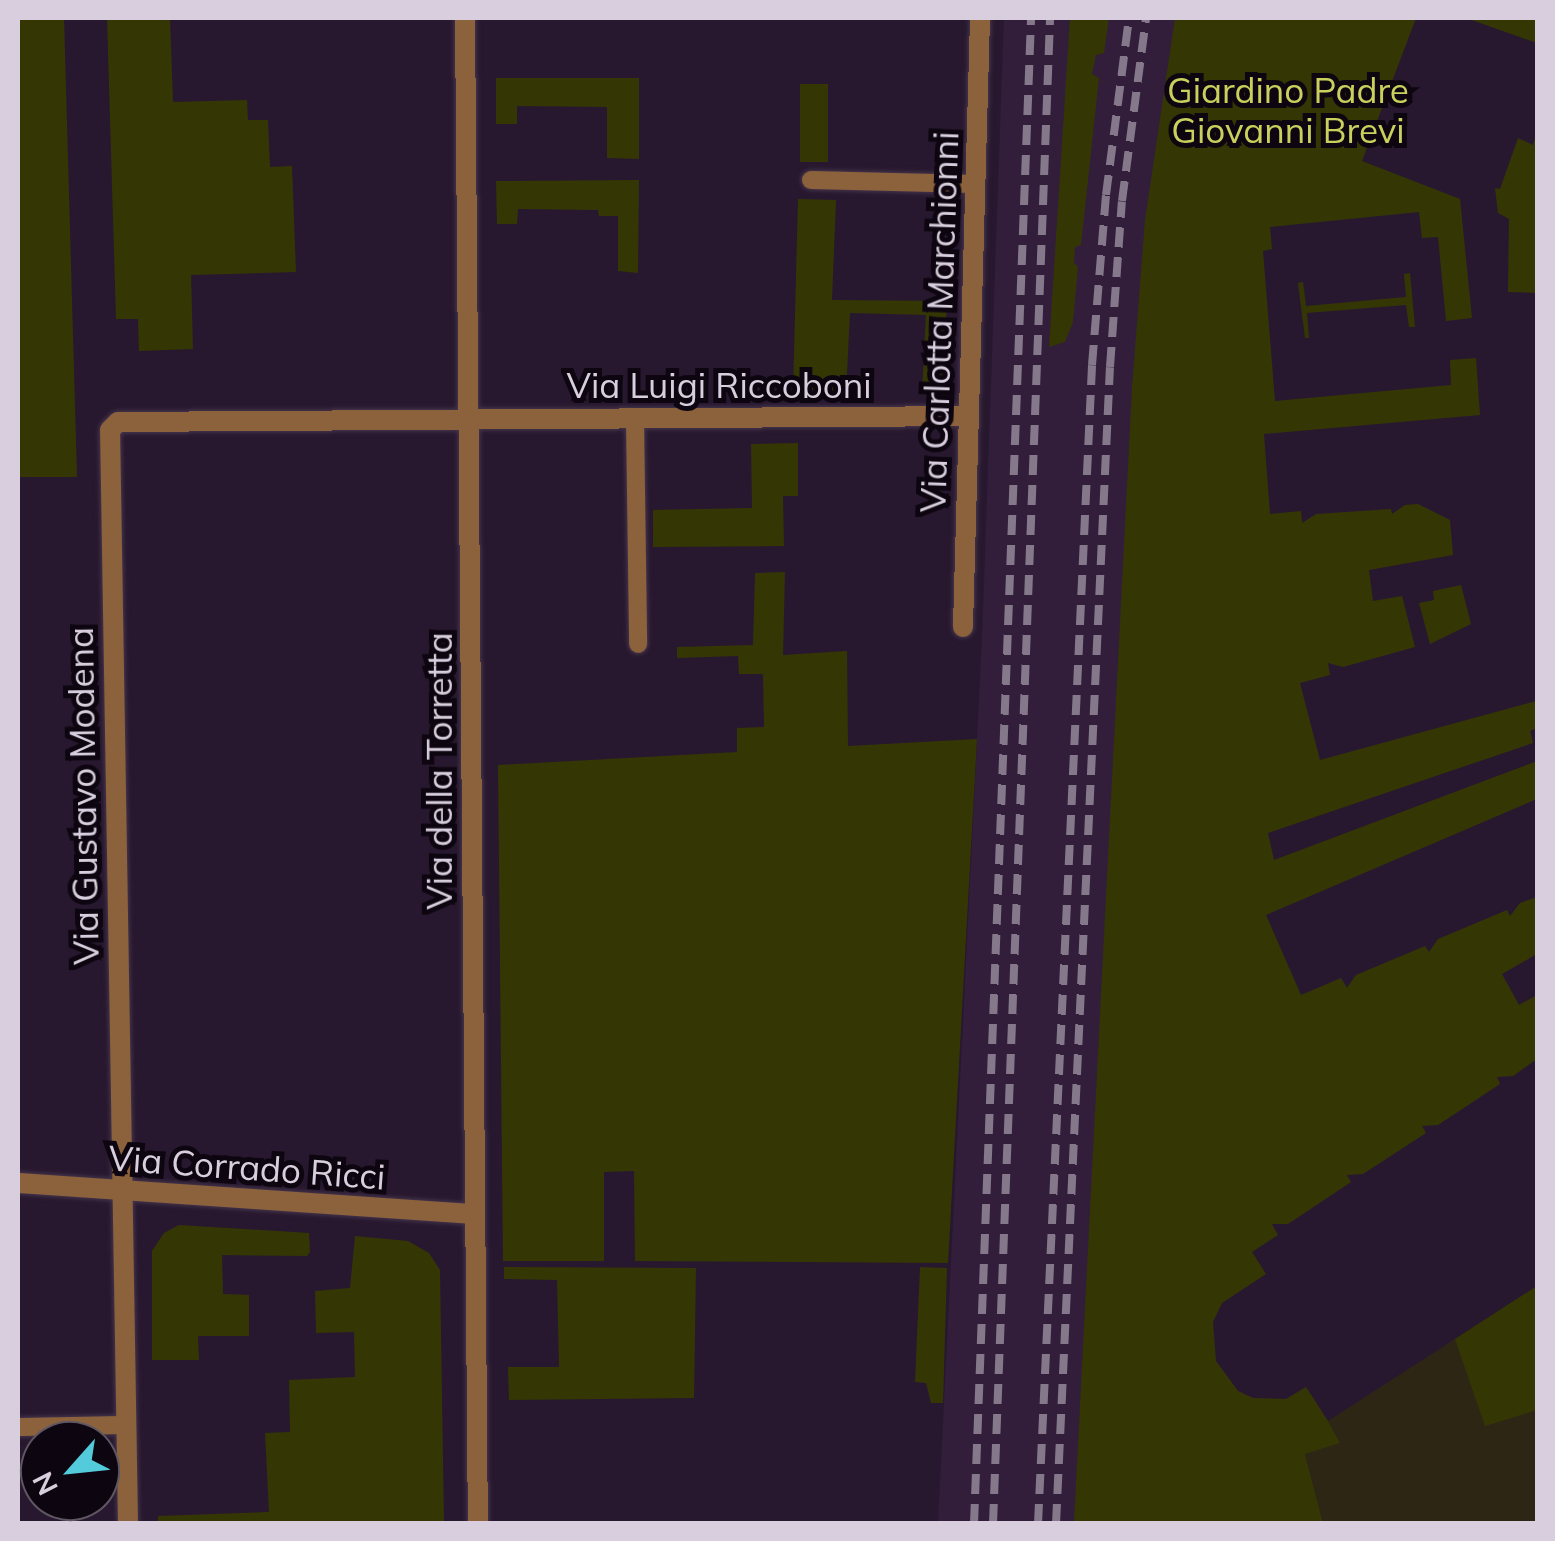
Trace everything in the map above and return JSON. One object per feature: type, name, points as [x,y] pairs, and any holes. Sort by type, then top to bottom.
[{"type":"street","name":"Via della Torretta","points":[[465,18],[472,1214],[478,1524]]},
{"type":"street","name":"Via Carlotta Marchionni","points":[[963,628],[980,18]]},
{"type":"street","name":"Via Luigi Riccoboni","points":[[470,420],[969,416]]},
{"type":"street","name":"Via Gustavo Modena","points":[[128,1524],[110,430],[118,422],[470,420]]},
{"type":"street","name":"Via Corrado Ricci","points":[[18,1184],[472,1214]]},
{"type":"lane","points":[[811,180],[976,184]]},
{"type":"lane","points":[[635,419],[638,644]]},
{"type":"lane","points":[[18,1427],[126,1425]]},
{"type":"shaded area","points":[[1004,18],[1209,18],[1113,1523],[938,1524],[982,640]]},
{"type":"shaded area","points":[[1537,1286],[1537,1523],[1323,1523],[1305,1453],[1340,1443],[1328,1421]]},
{"type":"green space","points":[[18,18],[64,18],[77,477],[18,477]]},
{"type":"green space","points":[[107,18],[170,18],[173,102],[247,100],[248,120],[268,120],[270,167],[292,166],[296,272],[191,275],[193,349],[139,351],[138,319],[116,319]]},
{"type":"green space","points":[[1070,18],[1109,18],[1104,53],[1096,55],[1092,74],[1099,78],[1081,245],[1075,247],[1074,263],[1078,267],[1073,322],[1065,342],[1049,347]]},
{"type":"green space","points":[[1175,18],[1416,18],[1362,161],[1460,199],[1472,318],[1446,321],[1438,237],[1422,238],[1419,212],[1270,227],[1272,249],[1263,251],[1275,401],[1451,385],[1450,360],[1476,358],[1480,415],[1264,434],[1270,514],[1301,511],[1302,523],[1316,514],[1391,509],[1392,514],[1405,505],[1418,504],[1450,520],[1453,555],[1369,570],[1373,601],[1402,596],[1415,647],[1343,667],[1328,663],[1330,675],[1300,683],[1320,760],[1536,701],[1537,706],[1537,728],[1530,731],[1533,743],[1268,833],[1274,860],[1537,761],[1537,799],[1266,915],[1301,995],[1341,978],[1347,988],[1356,975],[1425,946],[1429,952],[1438,939],[1507,910],[1510,916],[1520,903],[1537,897],[1537,954],[1502,974],[1519,1005],[1537,995],[1537,1059],[1513,1076],[1497,1077],[1500,1084],[1438,1125],[1422,1126],[1426,1133],[1363,1174],[1347,1175],[1351,1182],[1288,1224],[1272,1224],[1278,1235],[1252,1252],[1266,1274],[1222,1303],[1213,1322],[1216,1361],[1238,1391],[1253,1398],[1286,1399],[1306,1387],[1328,1421],[1340,1443],[1305,1454],[1323,1523],[1074,1523],[1132,388],[1145,220]]},
{"type":"green space","name":"Giardino Padre Giovanni Brevi","points":[[1466,18],[1537,18],[1537,43]]},
{"type":"green space","points":[[496,78],[639,78],[639,159],[607,158],[607,107],[517,106],[517,124],[496,124]]},
{"type":"green space","points":[[800,84],[828,84],[828,162],[800,162]]},
{"type":"green space","name":"Giardino Padre Giovanni Brevi","points":[[1537,131],[1537,293],[1508,292],[1509,219],[1498,213],[1495,188],[1500,189],[1518,138],[1533,145]]},
{"type":"green space","points":[[639,180],[638,273],[618,271],[618,216],[599,216],[598,210],[518,209],[517,224],[497,224],[496,181]]},
{"type":"green space","points":[[798,199],[836,200],[832,300],[947,301],[942,392],[922,392],[926,315],[850,313],[846,393],[793,393]]},
{"type":"green space","points":[[1410,273],[1415,327],[1409,327],[1406,305],[1307,313],[1309,338],[1305,338],[1298,283],[1303,282],[1306,306],[1406,297],[1404,274]]},
{"type":"green space","points":[[798,443],[798,496],[783,496],[784,546],[653,547],[653,510],[752,508],[751,444]]},
{"type":"green space","points":[[785,572],[783,655],[847,651],[848,746],[977,739],[948,1263],[635,1261],[634,1171],[604,1172],[604,1261],[503,1261],[498,765],[737,752],[737,728],[764,727],[763,674],[739,674],[738,656],[677,658],[677,647],[753,645],[755,573]]},
{"type":"green space","points":[[1461,585],[1471,624],[1430,644],[1419,603],[1434,600],[1433,591]]},
{"type":"green space","points":[[179,1225],[309,1233],[310,1252],[307,1256],[222,1255],[223,1294],[249,1295],[249,1336],[198,1336],[199,1360],[152,1360],[152,1251],[164,1233]]},
{"type":"green space","points":[[355,1236],[408,1241],[429,1253],[440,1270],[444,1523],[158,1523],[158,1516],[269,1512],[265,1433],[290,1432],[289,1380],[355,1377],[354,1332],[316,1333],[315,1291],[350,1288]]},
{"type":"green space","points":[[504,1267],[696,1268],[694,1398],[509,1400],[508,1367],[559,1367],[557,1280],[504,1279]]},
{"type":"green space","points":[[920,1267],[947,1268],[943,1403],[931,1403],[926,1383],[915,1382]]},
{"type":"green space","points":[[1537,1286],[1537,1410],[1485,1426],[1455,1339]]},
{"type":"railway","points":[[974,1524],[1031,18]]},
{"type":"railway","points":[[993,1524],[1050,18]]},
{"type":"railway","points":[[1038,1524],[1092,365],[1106,195],[1129,18]]},
{"type":"railway","points":[[1056,1524],[1110,367],[1122,201],[1146,18]]}]
